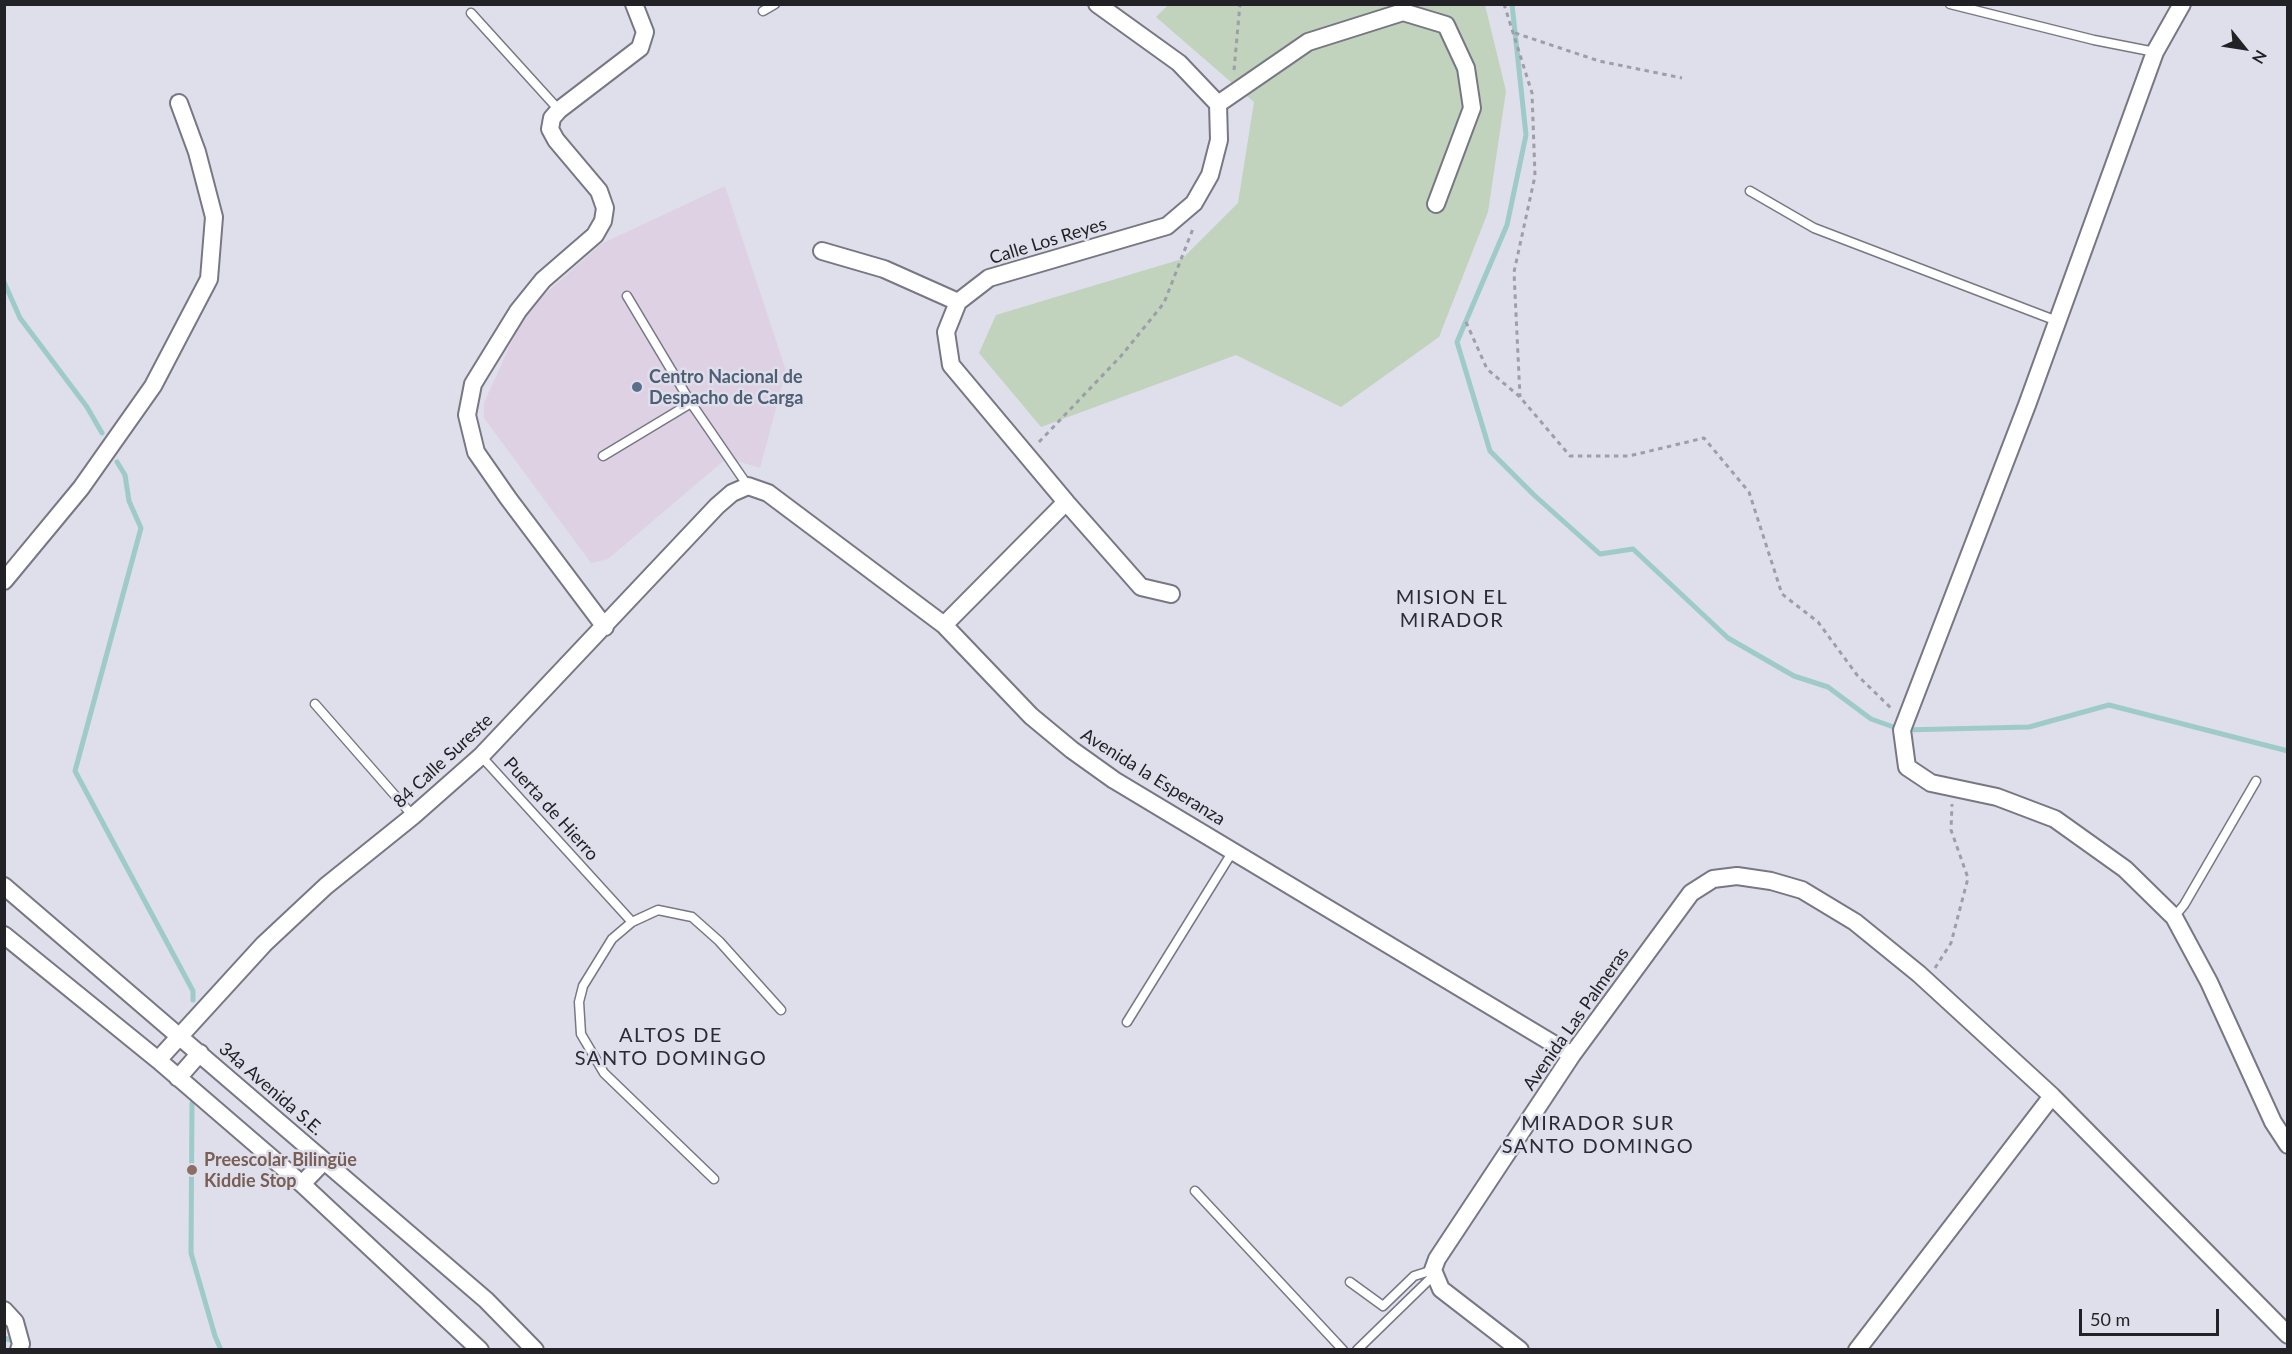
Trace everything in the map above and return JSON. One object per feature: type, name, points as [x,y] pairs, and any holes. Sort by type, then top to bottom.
[{"type":"street","points":[[605,627],[476,452],[467,415],[473,384],[518,311],[543,280],[595,235],[603,221],[605,208],[599,191],[556,140],[550,129],[552,118],[559,110],[640,48],[645,32],[634,4]]},
{"type":"street","points":[[1097,4],[1179,63],[1218,104],[1308,42],[1403,12],[1446,25],[1466,68],[1472,108],[1436,204]]},
{"type":"street","points":[[2182,4],[2155,52],[2057,321],[1902,730],[1906,767],[1931,783],[1997,797],[2055,819],[2125,869],[2174,917],[2209,982],[2273,1122],[2288,1145]]},
{"type":"street","points":[[4,582],[81,488],[153,386],[209,279],[214,217],[197,152],[179,103]]},
{"type":"street","name":"Calle Los Reyes","points":[[958,302],[989,278],[1167,226],[1194,203],[1210,175],[1219,140],[1218,104]]},
{"type":"street","points":[[822,251],[884,270],[958,302],[946,332],[951,366],[1141,587],[1171,594]]},
{"type":"street","name":"84 Calle Sureste","points":[[158,1060],[179,1034],[264,944],[326,886],[413,816],[481,756],[717,506],[732,493],[748,486]]},
{"type":"street","name":"Avenida la Esperanza","points":[[748,486],[768,493],[944,625],[1031,716],[1072,750],[1114,780],[1572,1055]]},
{"type":"street","points":[[944,625],[1066,502]]},
{"type":"street","name":"Avenida Las Palmeras","points":[[1434,1272],[1437,1259],[1572,1055],[1691,893],[1713,879],[1737,876],[1771,881],[1802,890],[1855,922],[1927,981]]},
{"type":"street","name":"34a Avenida S.E.","points":[[4,886],[486,1300],[535,1350]]},
{"type":"street","points":[[4,935],[158,1060],[302,1184],[480,1350]]},
{"type":"street","points":[[1927,981],[2052,1096],[2288,1335]]},
{"type":"street","points":[[178,1078],[200,1053]]},
{"type":"street","points":[[1857,1350],[2052,1096]]},
{"type":"street","points":[[302,1184],[324,1161]]},
{"type":"street","points":[[1434,1272],[1441,1289],[1520,1350]]},
{"type":"street","points":[[4,1310],[15,1322],[21,1344],[19,1350]]},
{"type":"lane","points":[[763,11],[775,4]]},
{"type":"lane","points":[[1950,4],[2094,40],[2155,52]]},
{"type":"lane","points":[[471,13],[559,110]]},
{"type":"lane","points":[[1750,191],[1814,228],[2057,321]]},
{"type":"lane","points":[[627,296],[691,403],[748,486]]},
{"type":"lane","points":[[603,456],[691,403]]},
{"type":"lane","points":[[315,704],[413,816]]},
{"type":"lane","name":"Puerta de Hierro","points":[[481,756],[632,922]]},
{"type":"lane","points":[[2174,917],[2184,905],[2256,781]]},
{"type":"lane","points":[[1127,1022],[1233,850]]},
{"type":"lane","points":[[714,1179],[604,1073],[581,1034],[579,1002],[583,986],[612,939],[632,922],[658,910],[692,917],[719,941],[781,1010]]},
{"type":"lane","points":[[1195,1191],[1343,1350]]},
{"type":"lane","points":[[1350,1282],[1383,1306],[1414,1276],[1434,1272]]},
{"type":"lane","points":[[1357,1350],[1434,1272]]},
{"type":"path","points":[[1234,93],[1234,46],[1240,4]]},
{"type":"path","points":[[1504,4],[1532,93],[1535,176],[1514,272],[1520,397]]},
{"type":"path","points":[[1515,33],[1599,61],[1682,78]]},
{"type":"path","points":[[1029,459],[1038,442],[1121,356],[1164,303],[1194,230],[1194,203]]},
{"type":"path","points":[[1466,322],[1487,369],[1520,397],[1570,456],[1629,456],[1704,438],[1749,492],[1782,594],[1818,622],[1857,675],[1905,722]]},
{"type":"path","points":[[1927,981],[1951,943],[1968,878],[1951,830],[1953,788]]},
{"type":"shaded area","name":"Centro Nacional de Despacho de Carga","points":[[725,186],[786,371],[760,468],[727,458],[608,559],[591,563],[484,418],[484,403],[525,312],[601,244]]},
{"type":"green space","points":[[1168,5],[1485,5],[1506,91],[1488,212],[1439,337],[1341,407],[1236,355],[1041,427],[979,353],[996,315],[1182,259],[1238,203],[1254,102],[1156,17]]},
{"type":"waterway","points":[[1512,4],[1526,135],[1507,225],[1457,342],[1490,451],[1534,495],[1600,554],[1633,549],[1728,638],[1794,676],[1828,687],[1871,719],[1902,730],[2029,727],[2109,705],[2288,751]]},
{"type":"waterway","points":[[4,282],[20,318],[87,407],[102,433]]},
{"type":"waterway","points":[[117,462],[125,475],[129,501],[141,528],[75,771],[193,991],[193,1000]]},
{"type":"waterway","points":[[192,1103],[191,1253],[221,1350]]},
{"type":"waterway","points":[[4,1338],[17,1342]]},
{"type":"place","name":"Centro Nacional de Despacho de Carga","points":[[637,387]]},
{"type":"place","name":"Preescolar Bilingüe Kiddie Stop","points":[[192,1170]]},
{"type":"district","name":"MISION EL MIRADOR","points":[[1452,610]]},
{"type":"district","name":"ALTOS DE SANTO DOMINGO","points":[[671,1048]]},
{"type":"district","name":"MIRADOR SUR SANTO DOMINGO","points":[[1598,1136]]}]
